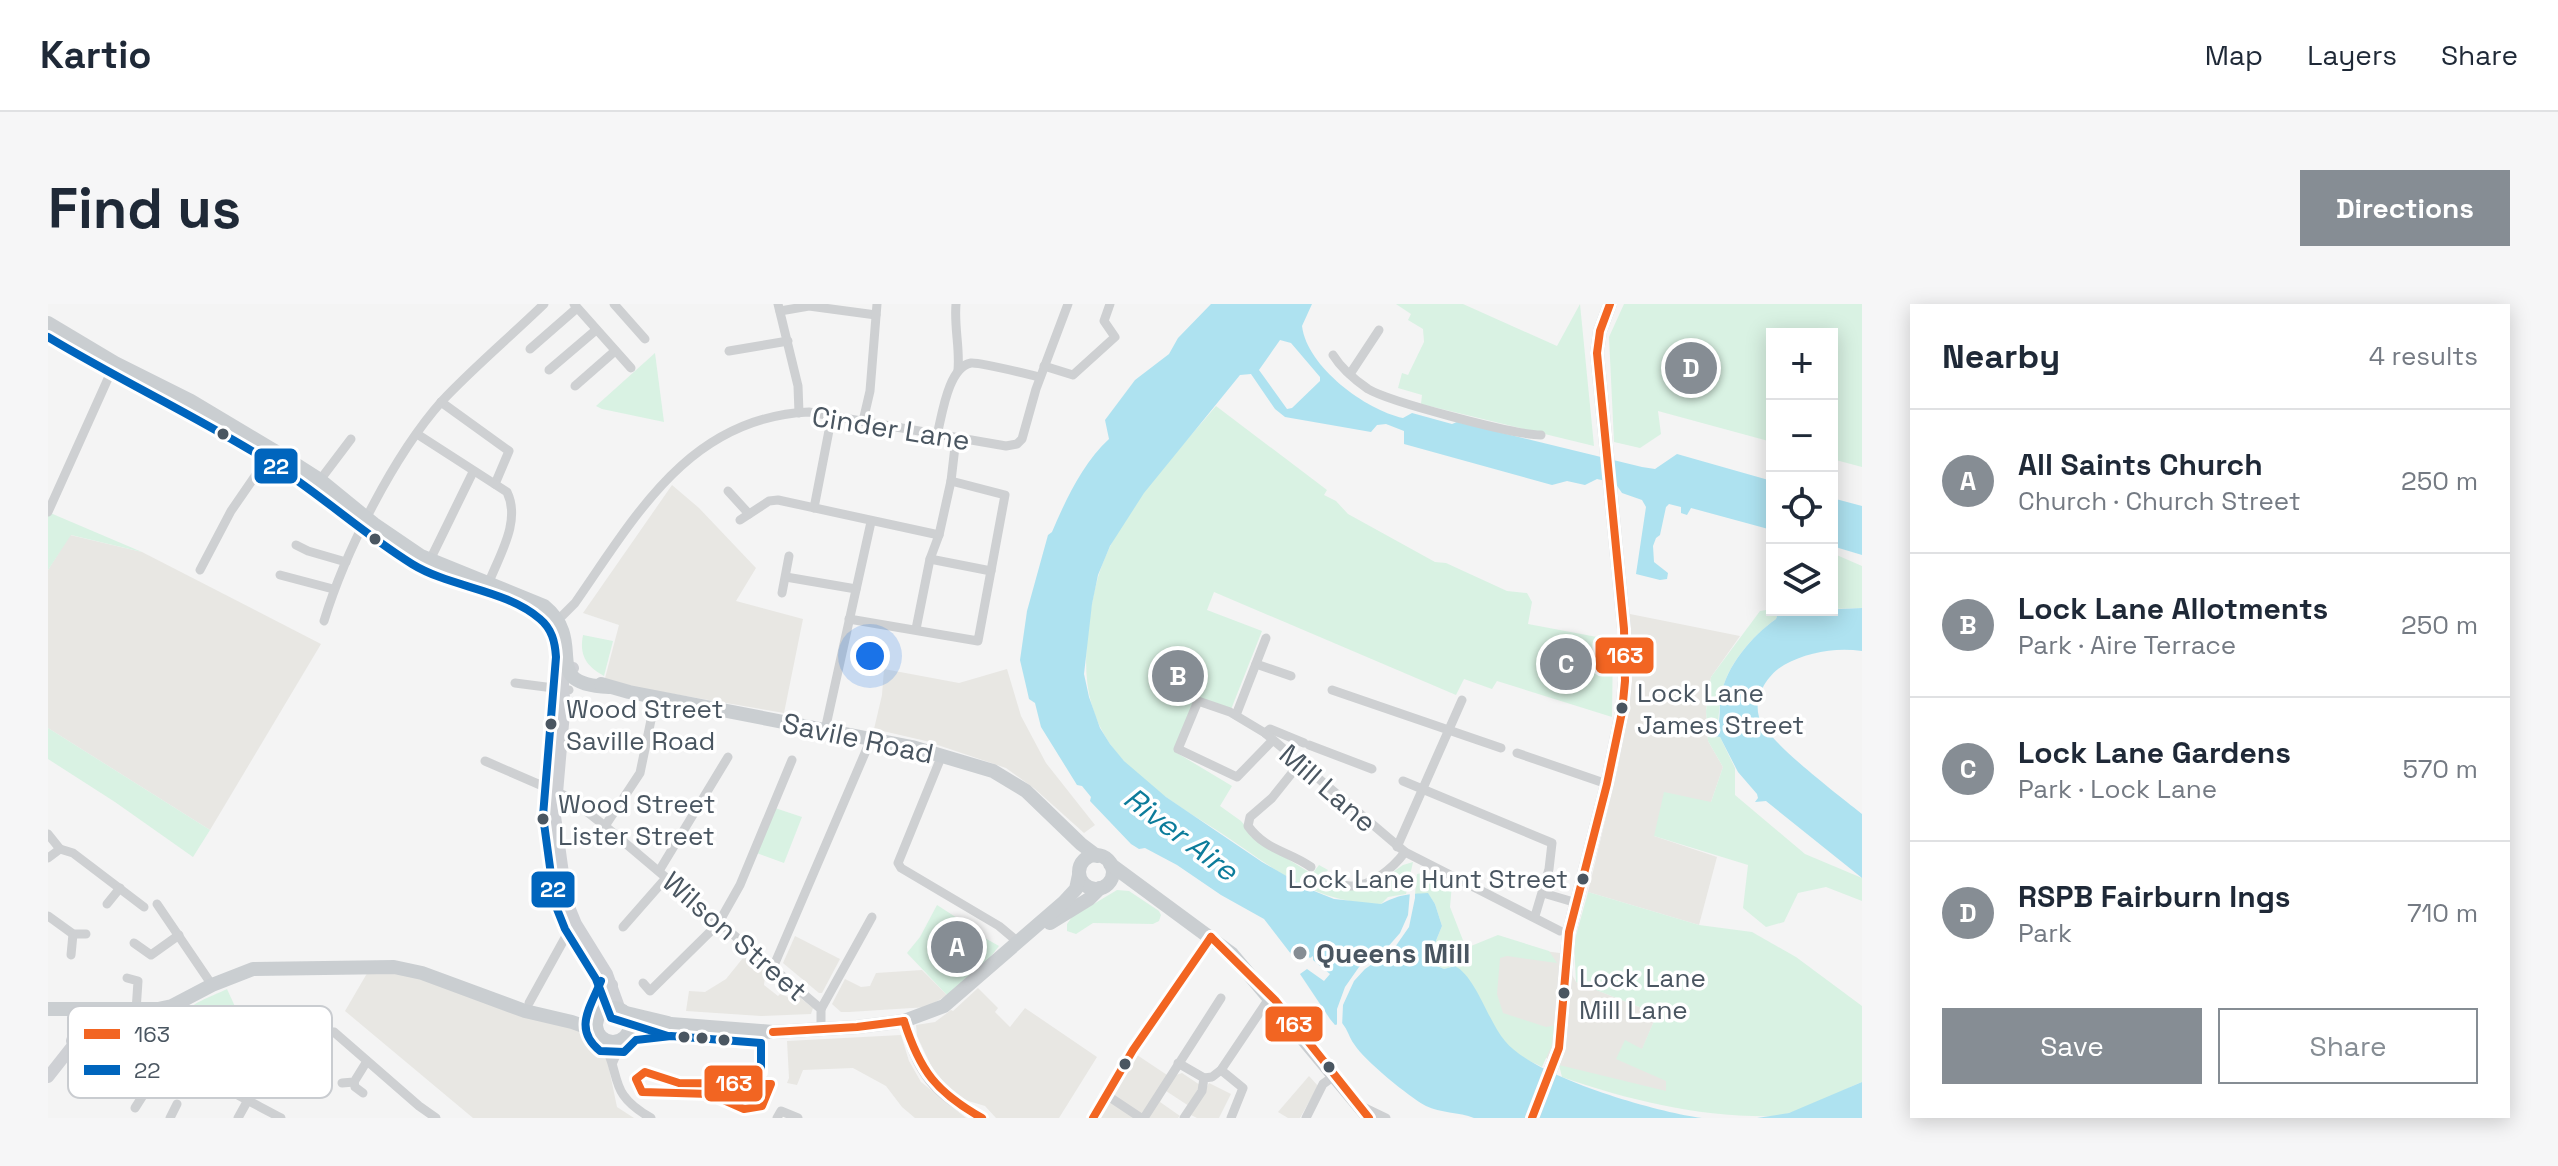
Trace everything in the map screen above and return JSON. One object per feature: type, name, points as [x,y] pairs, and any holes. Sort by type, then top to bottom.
[{"type":"main road","points":[[1532,1118],[1559,1048],[1569,932],[1607,784],[1625,681],[1622,606],[1597,353],[1600,331],[1610,304]]},
{"type":"main road","points":[[48,323],[273,450],[320,480],[399,542],[430,560],[544,606],[559,619],[565,635],[569,678]]},
{"type":"main road","name":"Savile Road","points":[[569,678],[578,683],[942,755],[993,771],[1043,806],[1097,856]]},
{"type":"main road","points":[[572,1022],[611,1009],[671,1024],[752,1031],[821,1030],[904,1021],[944,1006],[1064,902],[1076,889],[1081,844]]},
{"type":"main road","points":[[1080,870],[1087,858],[1097,856],[1232,954],[1369,1118]]},
{"type":"main road","points":[[1018,942],[1089,899],[1113,873],[1110,864]]},
{"type":"main road","points":[[1080,870],[1089,887],[1131,878]]},
{"type":"main road","points":[[172,1006],[212,985],[253,969],[406,969],[525,1011],[572,1022],[616,1042],[626,1034],[671,1024]]},
{"type":"main road","points":[[48,1009],[68,1010]]},
{"type":"main road","points":[[621,1011],[628,1017],[626,1034]]},
{"type":"main road","points":[[600,1035],[601,1014]]},
{"type":"street","points":[[324,621],[333,589],[367,518],[417,434],[441,402],[544,304]]},
{"type":"street","points":[[614,304],[645,339]]},
{"type":"street","points":[[863,421],[870,391],[877,304]]},
{"type":"street","points":[[937,435],[949,386],[958,370],[960,342],[955,332],[956,304]]},
{"type":"street","points":[[1044,366],[1073,375],[1094,357],[1115,337],[1104,321],[1110,304]]},
{"type":"street","name":"Cinder Lane","points":[[559,619],[575,603],[653,493],[676,468],[743,428],[777,416],[799,413],[832,415],[1010,447],[1017,444],[1022,439],[1064,305]]},
{"type":"street","points":[[530,349],[575,306],[631,368]]},
{"type":"street","points":[[799,413],[798,386],[779,308],[809,306],[876,315]]},
{"type":"street","points":[[549,370],[596,330]]},
{"type":"street","points":[[1350,374],[1379,330]]},
{"type":"street","points":[[729,351],[788,341]]},
{"type":"street","points":[[575,386],[615,351]]},
{"type":"street","points":[[1333,355],[1370,390],[1451,416],[1541,435]]},
{"type":"street","points":[[48,512],[115,363]]},
{"type":"street","points":[[958,370],[971,363],[1040,377]]},
{"type":"street","points":[[441,402],[509,451],[495,484]]},
{"type":"street","points":[[814,508],[832,415]]},
{"type":"street","points":[[417,434],[507,492],[513,514],[489,582]]},
{"type":"street","points":[[916,629],[930,559],[939,535],[951,481],[956,438]]},
{"type":"street","points":[[320,480],[351,439]]},
{"type":"street","points":[[200,570],[231,511],[273,450]]},
{"type":"street","points":[[430,560],[473,472]]},
{"type":"street","points":[[849,619],[978,641],[1005,495],[951,481]]},
{"type":"street","points":[[728,491],[749,514]]},
{"type":"street","points":[[740,520],[769,501],[778,500],[939,535]]},
{"type":"street","points":[[825,730],[871,522]]},
{"type":"street","points":[[296,545],[346,562]]},
{"type":"street","points":[[782,593],[789,556]]},
{"type":"street","points":[[930,559],[991,571]]},
{"type":"street","points":[[280,575],[333,589]]},
{"type":"street","points":[[786,577],[856,589]]},
{"type":"street","points":[[1236,715],[1266,638]]},
{"type":"street","points":[[1256,664],[1291,676]]},
{"type":"street","points":[[515,683],[569,678],[557,793],[557,840],[567,902],[576,924],[607,974],[621,1011]]},
{"type":"street","points":[[1332,690],[1501,748]]},
{"type":"street","points":[[605,826],[640,773],[656,696]]},
{"type":"street","points":[[1325,876],[1344,885],[1358,885],[1374,879],[1396,864],[1423,789],[1462,700]]},
{"type":"street","points":[[1269,736],[1236,715],[1198,701],[1178,749],[1237,777],[1269,736],[1270,729],[1372,769]]},
{"type":"street","name":"Mill Lane","points":[[1269,736],[1401,849],[1560,931]]},
{"type":"street","points":[[772,970],[868,746]]},
{"type":"street","points":[[1517,753],[1607,784]]},
{"type":"street","points":[[942,755],[898,863],[901,868],[999,926],[1018,942]]},
{"type":"street","points":[[623,927],[663,874],[728,757]]},
{"type":"street","points":[[643,983],[650,991],[718,924],[740,885],[792,760]]},
{"type":"street","name":"Wilson Street","points":[[485,761],[568,797],[605,826],[821,1009],[821,1030]]},
{"type":"street","points":[[1300,763],[1272,798],[1250,817],[1248,826],[1255,836],[1276,851],[1311,867]]},
{"type":"street","points":[[1403,781],[1552,843],[1543,893],[1535,916]]},
{"type":"street","points":[[48,834],[60,849],[73,853],[144,907]]},
{"type":"street","points":[[48,858],[60,849]]},
{"type":"street","points":[[107,904],[120,888]]},
{"type":"street","points":[[1543,893],[1577,903]]},
{"type":"street","points":[[157,904],[212,985]]},
{"type":"street","points":[[48,916],[73,934],[86,934]]},
{"type":"street","points":[[821,1009],[872,917]]},
{"type":"street","points":[[529,1003],[571,927],[576,924]]},
{"type":"street","points":[[71,955],[73,934]]},
{"type":"street","points":[[134,943],[151,955],[179,935]]},
{"type":"street","points":[[1093,1118],[1105,1094],[1176,984],[1211,937]]},
{"type":"street","points":[[127,978],[138,981],[136,1006]]},
{"type":"street","points":[[601,1014],[612,985]]},
{"type":"street","points":[[1204,1078],[1221,1070],[1270,997]]},
{"type":"street","points":[[1105,1094],[1142,1118],[1221,1005]]},
{"type":"street","points":[[904,1021],[911,1045],[928,1079],[956,1104],[978,1117]]},
{"type":"street","points":[[332,1032],[436,1118]]},
{"type":"street","points":[[613,1062],[626,1034]]},
{"type":"street","points":[[600,1035],[625,1099],[651,1118]]},
{"type":"street","points":[[48,1077],[68,1051]]},
{"type":"street","points":[[363,1093],[354,1082],[367,1061]]},
{"type":"street","points":[[1178,1063],[1204,1078]]},
{"type":"street","points":[[1221,1070],[1243,1088],[1231,1118]]},
{"type":"street","points":[[1306,1118],[1323,1084],[1334,1076]]},
{"type":"street","points":[[1184,1118],[1202,1091],[1204,1078]]},
{"type":"street","points":[[342,1083],[354,1082]]},
{"type":"street","points":[[135,1108],[141,1098]]},
{"type":"street","points":[[245,1098],[281,1118]]},
{"type":"street","points":[[238,1118],[248,1100]]},
{"type":"street","points":[[170,1118],[177,1104]]},
{"type":"street","points":[[1358,1105],[1386,1118]]},
{"type":"street","points":[[412,1118],[419,1106]]},
{"type":"street","points":[[777,1118],[781,1111],[798,1118]]},
{"type":"shaded area","points":[[672,485],[699,508],[756,568],[736,601],[803,619],[784,713],[604,682],[619,625],[583,613]]},
{"type":"shaded area","points":[[70,535],[142,552],[321,644],[210,830],[48,728],[48,570]]},
{"type":"shaded area","points":[[1630,614],[1740,636],[1711,677],[1706,711],[1708,741],[1723,767],[1711,802],[1654,836],[1717,857],[1699,925],[1588,892],[1618,767],[1631,690]]},
{"type":"shaded area","points":[[884,669],[959,683],[1007,669],[1021,716],[1046,763],[1095,825],[1084,833],[1035,789],[1006,768],[926,741],[874,729]]},
{"type":"shaded area","points":[[795,936],[840,959],[822,993],[783,963]]},
{"type":"shaded area","points":[[1488,944],[1560,953],[1576,982],[1657,1014],[1642,1050],[1667,1081],[1666,1092],[1562,1067],[1516,1040],[1488,994]]},
{"type":"shaded area","points":[[747,953],[766,968],[764,985],[778,996],[788,997],[793,992],[813,1008],[811,1014],[761,1016],[686,1011],[689,991],[705,992],[726,979]]},
{"type":"shaded area","points":[[369,970],[408,974],[585,1032],[607,1059],[617,1107],[634,1118],[473,1118],[345,1011]]},
{"type":"shaded area","points":[[922,970],[947,995],[928,1007],[841,1012],[832,1004],[845,979],[861,987],[870,986],[876,973]]},
{"type":"shaded area","points":[[978,988],[998,1008],[995,1012],[1010,1027],[1025,1008],[1097,1057],[1059,1118],[996,1118],[985,1106],[965,1100],[941,1082],[934,1072],[917,1036],[916,1025],[935,1022],[953,1011]]},
{"type":"shaded area","points":[[901,1035],[909,1061],[921,1082],[966,1118],[915,1118],[886,1086],[853,1068],[803,1070],[797,1085],[787,1083],[787,1041]]},
{"type":"shaded area","points":[[1134,1053],[1170,1077],[1182,1073],[1200,1085],[1189,1106],[1166,1091],[1160,1102],[1180,1116],[1178,1118],[1096,1118]]},
{"type":"shaded area","points":[[1309,1076],[1318,1086],[1300,1118],[1288,1118],[1278,1112]]},
{"type":"shaded area","points":[[1209,1083],[1231,1094],[1219,1118],[1197,1118],[1191,1115]]},
{"type":"green space","points":[[1396,304],[1463,304],[1557,346],[1580,304],[1594,446],[1421,404],[1422,395],[1398,388],[1402,373],[1408,375],[1424,342],[1423,329],[1408,320],[1411,314]]},
{"type":"green space","points":[[1624,304],[1862,304],[1862,467],[1838,461],[1838,328],[1766,328],[1766,440],[1658,411],[1661,434],[1640,448],[1614,442],[1609,337]]},
{"type":"green space","points":[[655,353],[664,422],[596,406]]},
{"type":"green space","points":[[1216,406],[1327,490],[1324,495],[1336,501],[1348,514],[1435,562],[1446,563],[1507,591],[1527,593],[1532,602],[1528,624],[1613,640],[1612,717],[1497,681],[1492,689],[1464,679],[1456,695],[1214,592],[1207,610],[1262,631],[1230,712],[1198,701],[1177,753],[1232,786],[1220,806],[1241,821],[1257,840],[1312,874],[1319,865],[1328,870],[1322,878],[1341,887],[1386,877],[1413,862],[1406,894],[1388,897],[1381,904],[1334,897],[1275,870],[1146,782],[1110,744],[1096,718],[1088,691],[1086,663],[1092,604],[1108,550],[1149,485]]},
{"type":"green space","points":[[48,512],[142,552],[71,535],[48,570]]},
{"type":"green space","points":[[1838,556],[1862,566],[1862,608],[1838,609]]},
{"type":"green space","points":[[1766,610],[1766,616],[1777,616],[1776,619],[1749,643],[1728,675],[1714,735],[1720,737],[1735,768],[1735,795],[1805,854],[1862,878],[1862,901],[1826,887],[1798,893],[1784,922],[1766,927],[1743,908],[1748,865],[1654,836],[1664,792],[1711,802],[1723,767],[1708,741],[1706,711],[1711,677],[1760,611]]},
{"type":"green space","points":[[583,635],[613,641],[604,676],[585,659]]},
{"type":"green space","points":[[48,728],[210,830],[193,857],[48,759]]},
{"type":"green space","points":[[772,807],[802,817],[784,863],[754,852]]},
{"type":"green space","points":[[1417,874],[1452,884],[1450,907],[1466,948],[1498,935],[1549,951],[1557,963],[1507,956],[1500,958],[1497,994],[1503,1013],[1546,1027],[1557,1025],[1542,1067],[1516,1053],[1504,1042],[1464,975],[1455,966],[1444,969],[1430,963],[1442,926],[1435,904],[1428,894],[1415,894]]},
{"type":"green space","points":[[1117,890],[1129,891],[1159,911],[1159,921],[1153,924],[1093,923],[1076,934],[1067,931],[1072,917]]},
{"type":"green space","points":[[1588,892],[1699,925],[1752,932],[1796,957],[1862,1006],[1862,1082],[1787,1114],[1749,1116],[1667,1106],[1614,1094],[1562,1077],[1559,1065],[1666,1091],[1666,1081],[1616,1059],[1625,1040],[1642,1049],[1657,1014],[1576,982],[1574,943]]},
{"type":"green space","points":[[937,905],[968,925],[967,928],[999,946],[988,960],[947,995],[907,953],[920,937]]},
{"type":"green space","points":[[227,989],[235,1006],[192,1006]]},
{"type":"water","name":"River Aire","points":[[1211,304],[1312,304],[1302,326],[1315,357],[1340,384],[1388,413],[1403,418],[1412,413],[1452,424],[1457,422],[1655,469],[1677,454],[1766,479],[1766,528],[1691,508],[1687,515],[1681,513],[1681,507],[1669,504],[1660,535],[1653,546],[1654,562],[1668,573],[1667,579],[1660,580],[1636,574],[1646,507],[1642,500],[1622,493],[1615,483],[1597,479],[1585,485],[1567,481],[1552,485],[1404,444],[1404,431],[1386,424],[1377,425],[1371,432],[1285,417],[1275,409],[1251,374],[1240,375],[1144,493],[1110,546],[1098,575],[1092,604],[1084,674],[1100,728],[1124,761],[1166,797],[1262,862],[1309,889],[1334,899],[1381,904],[1403,896],[1428,893],[1442,926],[1430,963],[1444,969],[1455,966],[1462,972],[1476,989],[1505,1041],[1520,1054],[1568,1080],[1597,1091],[1702,1118],[1474,1118],[1426,1106],[1359,1051],[1342,1023],[1335,1025],[1330,1019],[1300,974],[1307,969],[1324,981],[1330,974],[1313,960],[1313,956],[1310,958],[1306,955],[1309,952],[1307,949],[1303,952],[1298,949],[1291,954],[1264,919],[1177,865],[1131,844],[1090,801],[1091,797],[1082,786],[1077,785],[1041,727],[1035,703],[1029,699],[1020,660],[1027,611],[1048,535],[1083,470],[1109,439],[1105,420],[1135,380],[1169,354],[1178,338]],"holes":[[[1280,340],[1291,343],[1320,377],[1320,381],[1292,408],[1287,409],[1259,370]]]},
{"type":"water","points":[[1838,500],[1862,506],[1862,555],[1838,548]]},
{"type":"water","points":[[1862,608],[1862,651],[1822,652],[1784,665],[1772,674],[1763,687],[1758,709],[1759,717],[1775,740],[1862,814],[1862,878],[1766,801],[1755,802],[1757,794],[1738,772],[1720,737],[1713,733],[1718,724],[1721,696],[1728,674],[1758,634],[1777,616],[1838,616],[1838,609]]},
{"type":"water","points":[[1862,1082],[1862,1118],[1757,1118],[1789,1113]]},
{"type":"pier","points":[[1410,892],[1415,892],[1415,898],[1409,927],[1393,950],[1365,969],[1354,981],[1343,1005],[1342,1027],[1337,1028],[1337,1009],[1345,987],[1359,967],[1386,949],[1400,933],[1408,915]]},
{"type":"transit line","name":"163","points":[[1532,1118],[1559,1048],[1569,932],[1607,784],[1625,681],[1624,629],[1597,353],[1600,331],[1610,304]]},
{"type":"transit line","name":"22","points":[[48,337],[270,462],[412,564],[511,601],[544,623],[552,636],[556,657],[543,816],[555,904],[565,929],[596,979],[611,1018],[668,1036]]},
{"type":"transit line","name":"163","points":[[1211,937],[1275,1000],[1369,1118]]},
{"type":"transit line","name":"163","points":[[1093,1118],[1133,1050],[1211,937]]},
{"type":"transit line","name":"22","points":[[601,981],[586,1018],[587,1035],[600,1051],[624,1052],[636,1040],[671,1036],[761,1043],[761,1072]]},
{"type":"transit line","name":"163","points":[[904,1021],[916,1054],[932,1078],[953,1099],[982,1118]]},
{"type":"transit line","name":"163","points":[[773,1032],[904,1021]]},
{"type":"transit line","name":"163","points":[[645,1072],[679,1083],[771,1084],[762,1106],[744,1109],[710,1094],[642,1092],[636,1079],[645,1072]]},
{"type":"place","name":"RSPB Fairburn Ings","points":[[1691,368]]},
{"type":"place","name":"Lock Lane Gardens","points":[[1566,664]]},
{"type":"place","name":"Lock Lane Allotments","points":[[1178,676]]},
{"type":"place","name":"Lock Lane James Street","points":[[1622,708]]},
{"type":"place","name":"Wood Street Saville Road","points":[[551,724]]},
{"type":"place","name":"Wood Street Lister Street","points":[[543,819]]},
{"type":"place","name":"Lock Lane Hunt Street","points":[[1583,879]]},
{"type":"place","name":"All Saints Church","points":[[957,947]]},
{"type":"place","name":"Queens Mill","points":[[1300,953]]},
{"type":"place","name":"Lock Lane Mill Lane","points":[[1564,993]]}]
